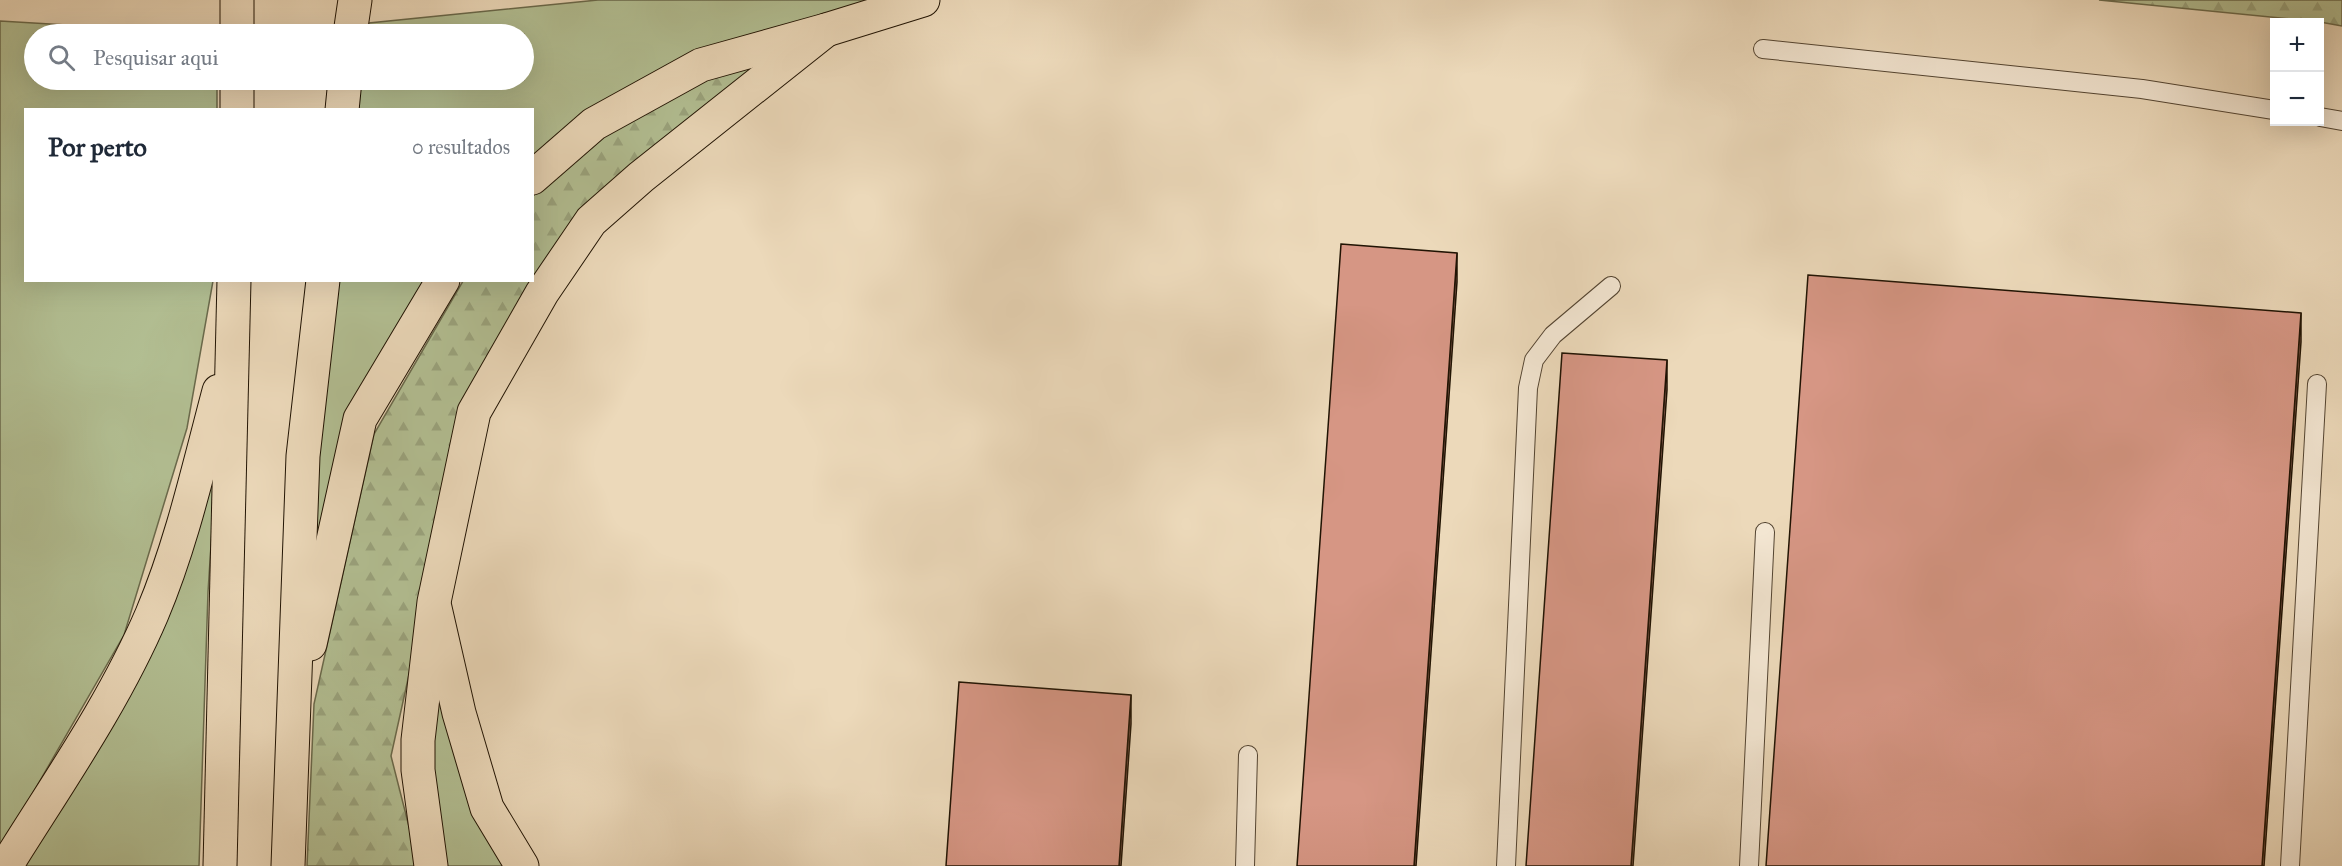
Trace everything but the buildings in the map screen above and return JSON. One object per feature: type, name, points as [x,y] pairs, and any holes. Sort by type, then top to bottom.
[{"type":"main road","points":[[237,0],[237,24]]},
{"type":"main road","points":[[351,24],[355,0]]},
{"type":"main road","points":[[534,176],[594,124],[701,65],[923,0]]},
{"type":"main road","points":[[431,866],[418,770],[418,740],[434,602],[474,412],[542,293],[591,221],[641,177],[826,30]]},
{"type":"main road","points":[[237,90],[237,108]]},
{"type":"main road","points":[[342,108],[344,90]]},
{"type":"main road","points":[[220,866],[234,282]]},
{"type":"main road","points":[[288,866],[303,456],[323,282]]},
{"type":"main road","points":[[293,722],[360,419],[442,282]]},
{"type":"main road","points":[[6,866],[86,739],[131,660],[152,613],[186,515],[233,337]]},
{"type":"main road","points":[[434,602],[459,713],[487,808],[522,866]]},
{"type":"lane","points":[[1763,49],[2142,89],[2270,109]]},
{"type":"lane","points":[[2324,118],[2342,121]]},
{"type":"lane","points":[[1506,866],[1528,388],[1534,360],[1552,335],[1611,286]]},
{"type":"lane","points":[[2290,866],[2317,384]]},
{"type":"lane","points":[[1749,866],[1765,532]]},
{"type":"lane","points":[[1245,866],[1248,755]]},
{"type":"green space","points":[[598,0],[885,0],[534,164],[534,108],[352,108],[356,90],[534,90],[534,24],[369,23]]},
{"type":"green space","points":[[2099,0],[2342,0],[2342,26],[2324,23],[2324,18],[2280,18]]},
{"type":"green space","points":[[0,21],[50,24],[24,24],[24,90],[217,90],[217,108],[24,108],[24,282],[213,282],[187,428],[124,635],[0,850]]},
{"type":"green space","points":[[785,51],[591,221],[466,402],[391,756],[419,866],[307,866],[314,704],[374,434],[462,282],[534,282],[534,195],[592,138],[702,76]]},
{"type":"green space","points":[[331,282],[430,282],[309,593]]},
{"type":"green space","points":[[219,421],[208,592],[199,866],[19,866],[77,773]]},
{"type":"green space","points":[[438,679],[507,866],[441,866],[427,733]]}]
